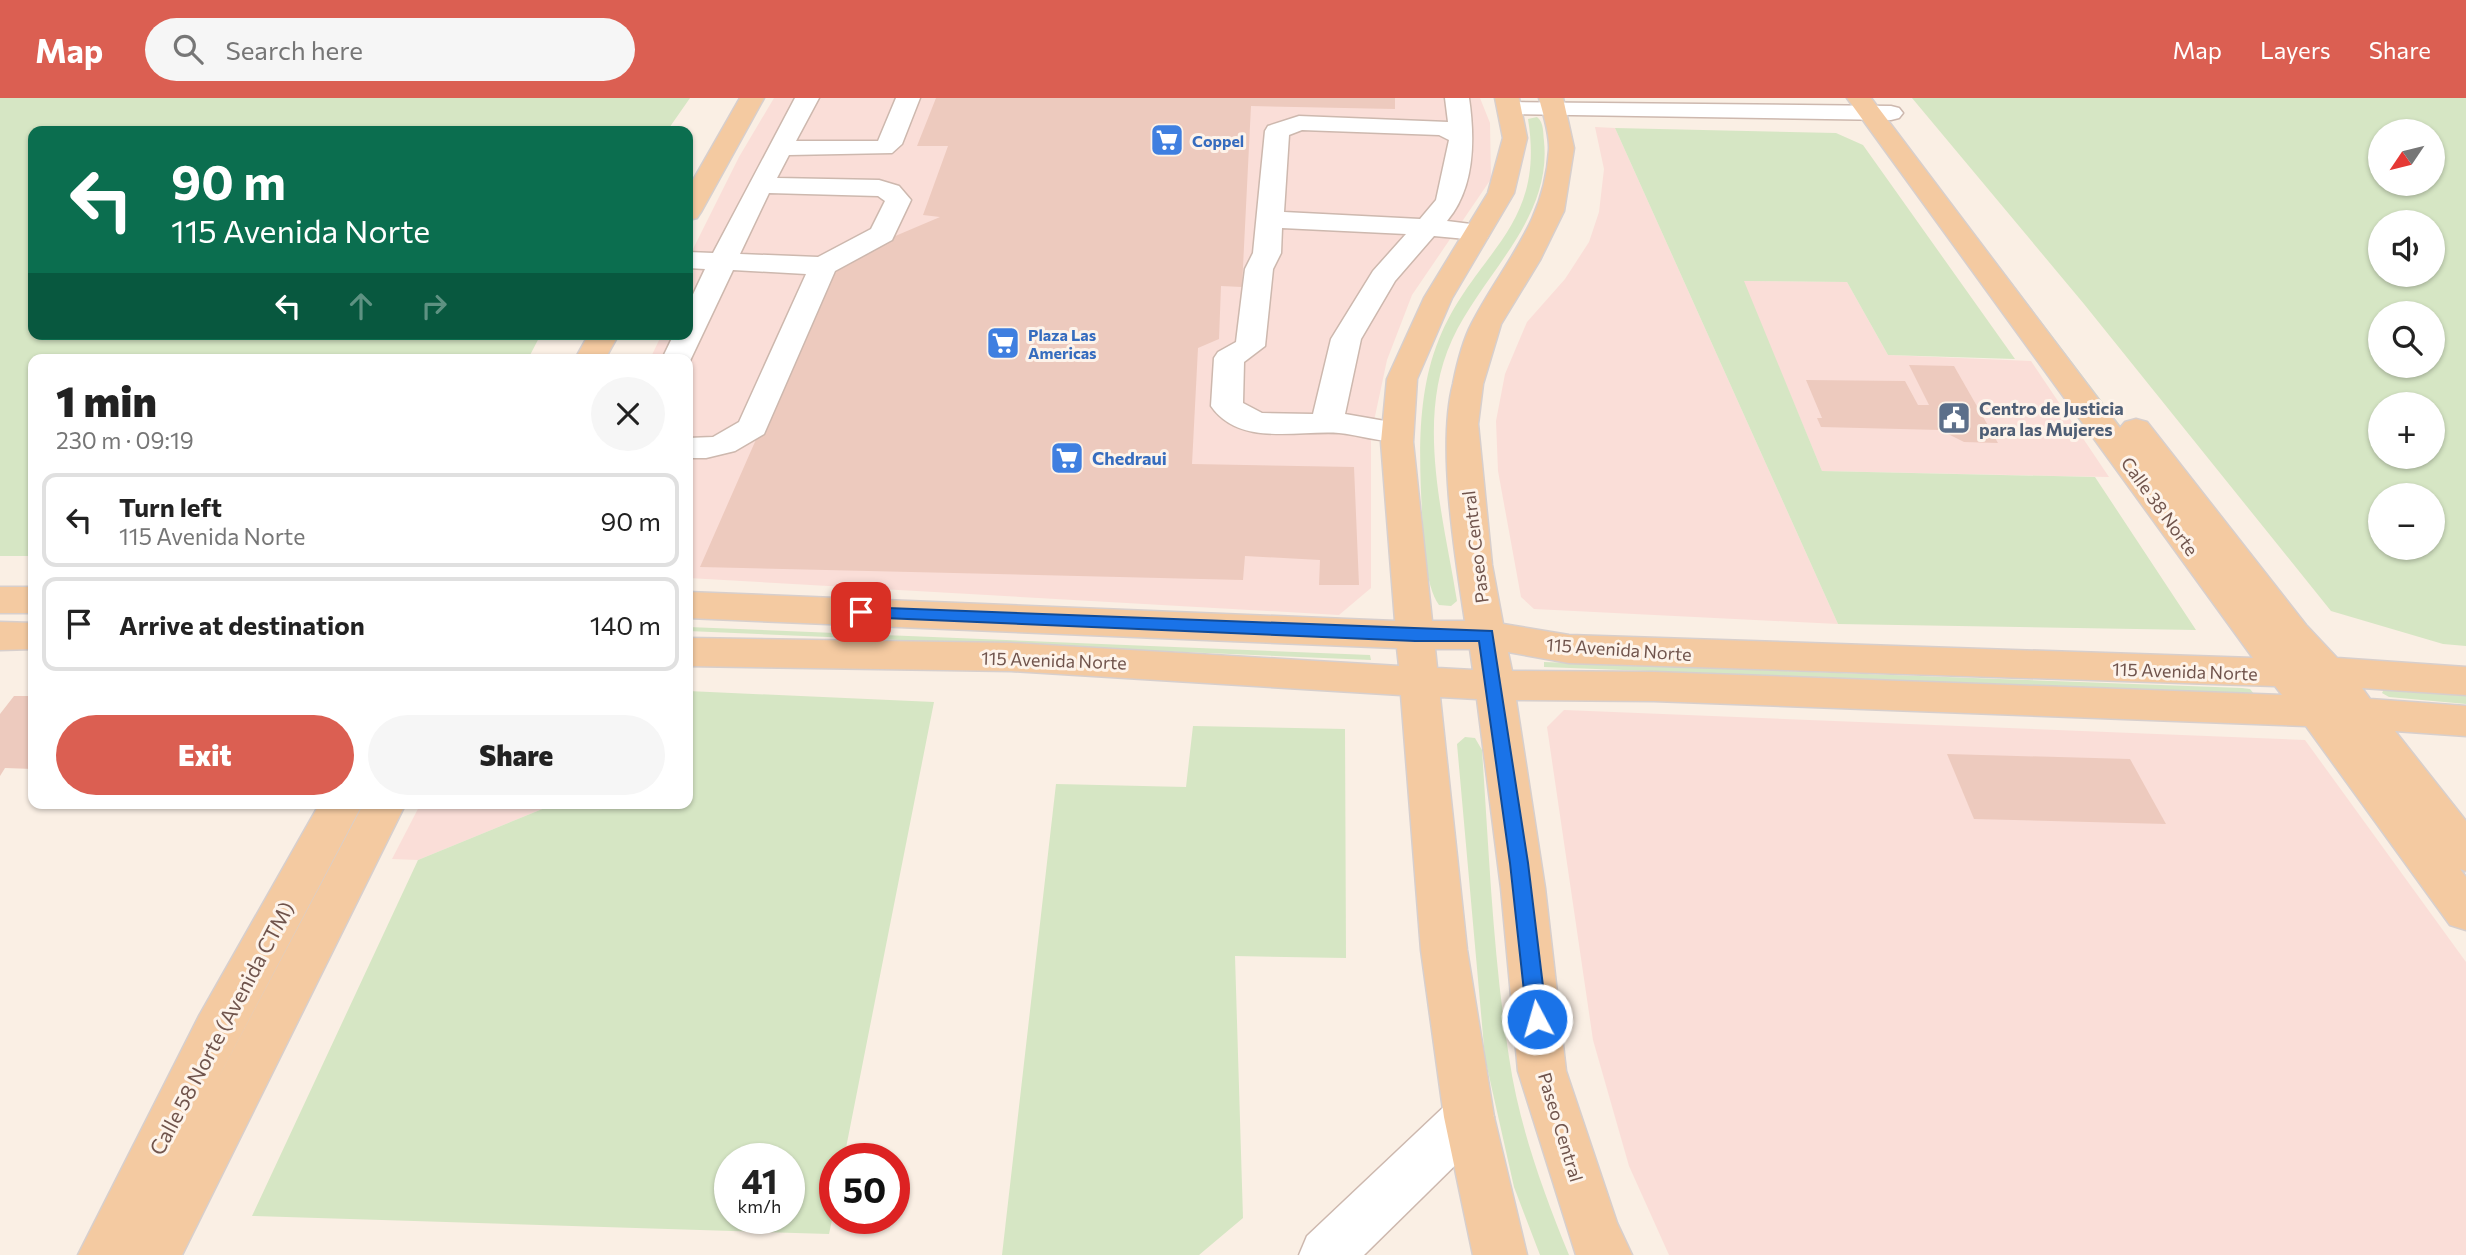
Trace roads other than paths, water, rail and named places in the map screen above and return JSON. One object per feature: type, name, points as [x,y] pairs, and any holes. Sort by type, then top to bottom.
[{"type":"main road","points":[[693,169],[735,98]]},
{"type":"main road","points":[[693,203],[752,98]]},
{"type":"main road","points":[[1500,1255],[1469,1117],[1444,950],[1397,432],[1402,379],[1438,298],[1501,193],[1515,138],[1508,102]]},
{"type":"main road","name":"Paseo Central","points":[[1552,102],[1562,148],[1551,211],[1526,260],[1486,324],[1468,384],[1462,424],[1475,565],[1496,685],[1542,1071],[1594,1235],[1605,1255]]},
{"type":"main road","name":"Calle 38 Norte","points":[[1874,104],[2287,674],[2333,698],[2466,853]]},
{"type":"main road","name":"Calle 38 Norte","points":[[1874,104],[2293,635],[2466,911]]},
{"type":"main road","points":[[0,600],[28,600]]},
{"type":"main road","name":"115 Avenida Norte","points":[[693,606],[1417,657],[1496,685],[1575,683],[1895,697],[2333,698],[2466,681]]},
{"type":"main road","name":"115 Avenida Norte","points":[[693,652],[1011,657],[1417,657],[1486,635],[1569,649],[2287,674]]},
{"type":"main road","points":[[0,636],[28,636]]},
{"type":"main road","name":"115 Avenida Norte","points":[[2333,698],[2466,721]]},
{"type":"main road","name":"Calle 58 Norte (Avenida CTM)","points":[[104,1255],[216,1032],[339,809]]},
{"type":"main road","points":[[154,1255],[382,809]]},
{"type":"street","points":[[693,326],[761,185],[807,98]]},
{"type":"street","points":[[780,148],[883,148],[890,144],[908,98]]},
{"type":"street","points":[[1327,423],[1346,339],[1383,277],[1449,202],[1462,137],[1457,98]]},
{"type":"street","points":[[1508,102],[1874,104]]},
{"type":"street","points":[[1397,432],[1327,423],[1298,426],[1243,418],[1227,406],[1229,358],[1250,346],[1259,269],[1267,253],[1277,131],[1299,123],[1443,128],[1462,137]]},
{"type":"street","points":[[693,260],[823,266],[882,234],[898,200],[895,195],[878,188],[761,185]]},
{"type":"street","points":[[1270,219],[1478,232]]},
{"type":"street","points":[[693,448],[718,446],[740,439],[753,426],[823,266]]},
{"type":"street","points":[[1326,1255],[1469,1117]]},
{"type":"place","name":"Coppel","points":[[1167,140]]},
{"type":"place","name":"Plaza Las Americas","points":[[1003,343]]},
{"type":"place","name":"Centro de Justicia para las Mujeres","points":[[1954,418]]},
{"type":"place","name":"Chedraui","points":[[1067,458]]}]
